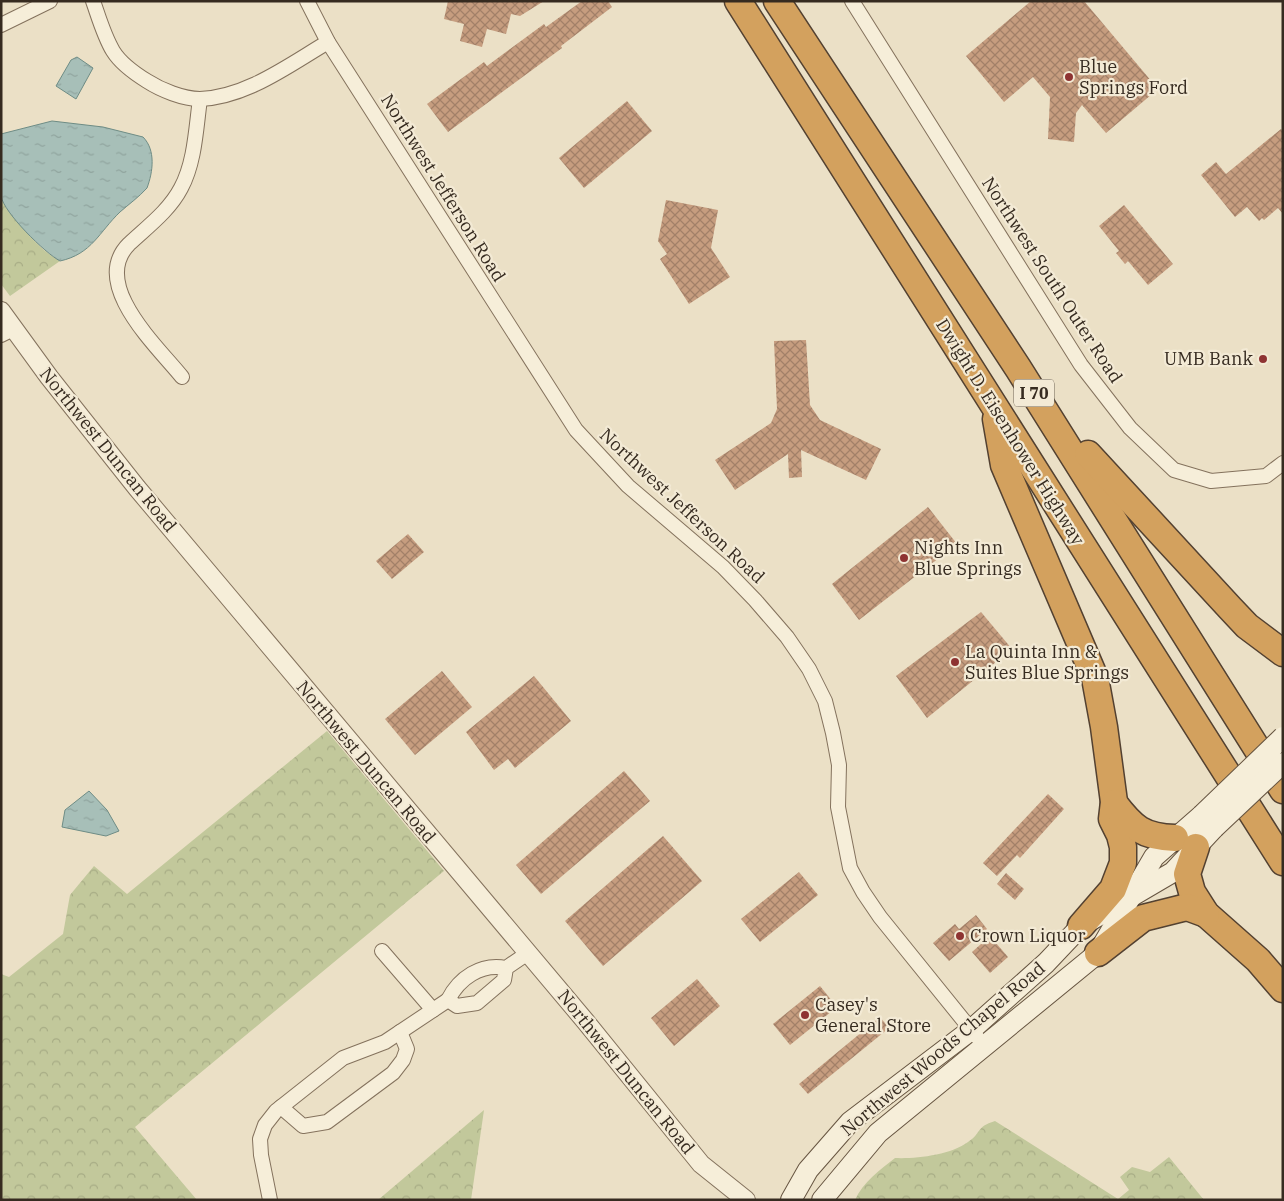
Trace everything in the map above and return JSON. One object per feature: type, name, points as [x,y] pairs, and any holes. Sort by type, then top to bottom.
[{"type":"highway","name":"Dwight D. Eisenhower Highway","points":[[738,1],[1283,862]]},
{"type":"highway","name":"I 70","points":[[777,1],[1018,368],[1283,790]]},
{"type":"highway","points":[[1018,368],[1103,472],[1230,608],[1248,626],[1283,653]]},
{"type":"highway","points":[[994,406],[1004,465],[1095,678],[1104,727],[1114,802],[1112,819],[1123,847],[1123,862],[1113,889],[1081,926]]},
{"type":"highway","points":[[1114,802],[1128,821],[1141,832],[1157,838],[1186,843],[1187,874],[1192,892],[1206,914],[1258,960],[1283,989]]},
{"type":"highway","points":[[1098,953],[1143,918],[1187,907],[1206,914]]},
{"type":"main road","name":"Northwest Woods Chapel Road","points":[[822,1200],[878,1133],[1098,953],[1154,857],[1186,843],[1208,821],[1283,736]]},
{"type":"main road","name":"Northwest Woods Chapel Road","points":[[1208,821],[1283,763]]},
{"type":"main road","name":"Northwest Woods Chapel Road","points":[[791,1200],[808,1170],[850,1122],[971,1030],[1046,963],[1081,926],[1133,895]]},
{"type":"street","points":[[1,25],[50,1]]},
{"type":"street","points":[[93,1],[106,37],[123,64],[154,86],[173,94],[200,99],[237,91],[259,82],[328,42]]},
{"type":"street","name":"Northwest Jefferson Road","points":[[306,1],[328,42],[576,430],[628,486],[723,567],[787,637],[809,669],[825,701],[833,733],[839,765],[838,806],[850,868],[880,917],[985,1047]]},
{"type":"street","name":"Northwest South Outer Road","points":[[852,1],[1081,365],[1130,428],[1174,470],[1211,482],[1266,476],[1283,463]]},
{"type":"street","points":[[182,376],[124,303],[117,273],[117,262],[128,246],[167,208],[181,188],[194,146],[200,99]]},
{"type":"street","name":"Northwest Duncan Road","points":[[1,310],[7,332],[528,953],[701,1164],[746,1200]]},
{"type":"street","points":[[382,951],[433,1010]]},
{"type":"street","points":[[448,1000],[458,1006],[477,1003],[504,980],[506,968],[528,953]]},
{"type":"street","points":[[270,1200],[261,1155],[260,1138],[265,1125],[281,1107],[343,1058],[385,1042],[448,1000],[454,988],[474,973],[492,965],[506,968]]},
{"type":"street","points":[[281,1107],[303,1126],[327,1122],[393,1073],[403,1060],[406,1049],[400,1032]]},
{"type":"green space","points":[[1,197],[34,241],[60,261],[10,296],[1,284]]},
{"type":"green space","points":[[327,731],[444,871],[135,1127],[197,1200],[1,1200],[1,974],[9,977],[63,934],[70,895],[94,866],[127,894]]},
{"type":"green space","points":[[484,1110],[471,1200],[378,1200]]},
{"type":"green space","points":[[995,1121],[1118,1199],[1129,1190],[1120,1177],[1132,1167],[1150,1172],[1169,1157],[1204,1200],[855,1200],[867,1182],[895,1158],[922,1157],[952,1150],[972,1139],[981,1128]]},
{"type":"water","points":[[77,57],[93,68],[76,99],[56,86],[71,60]]},
{"type":"water","points":[[52,121],[103,127],[143,137],[152,155],[151,175],[147,188],[120,212],[88,248],[71,258],[60,261],[26,232],[9,212],[1,196],[1,134]]},
{"type":"water","points":[[89,791],[107,810],[119,831],[106,836],[62,827],[65,810]]},
{"type":"building","points":[[448,1],[544,1],[520,16],[511,14],[506,34],[487,29],[482,47],[460,41],[464,24],[444,19]]},
{"type":"building","points":[[582,1],[608,1],[612,7],[561,46],[562,48],[448,132],[427,104],[484,62],[487,66],[544,24],[546,27]]},
{"type":"building","points":[[1031,1],[1084,1],[1158,89],[1106,133],[1082,105],[1076,113],[1074,142],[1048,139],[1050,97],[1033,77],[1004,102],[966,56]]},
{"type":"building","points":[[627,101],[652,131],[584,188],[559,158]]},
{"type":"building","points":[[1281,129],[1283,131],[1283,214],[1278,208],[1264,220],[1262,218],[1259,221],[1247,207],[1235,217],[1201,175],[1216,162],[1226,174]]},
{"type":"building","points":[[666,200],[718,210],[711,248],[730,277],[689,304],[660,259],[667,254],[658,241]]},
{"type":"building","points":[[1124,205],[1173,264],[1148,285],[1128,261],[1125,264],[1116,253],[1119,251],[1099,226]]},
{"type":"building","points":[[806,340],[810,405],[820,420],[881,449],[866,480],[801,450],[802,477],[789,478],[788,454],[735,490],[715,460],[771,423],[777,409],[774,341]]},
{"type":"building","points":[[928,507],[957,544],[859,620],[832,584]]},
{"type":"building","points":[[408,534],[424,552],[392,579],[376,561]]},
{"type":"building","name":"La Quinta Inn & Suites Blue Springs","points":[[981,612],[1012,649],[927,718],[896,676]]},
{"type":"building","points":[[442,671],[472,707],[415,755],[385,719]]},
{"type":"building","points":[[534,676],[571,721],[515,768],[508,759],[494,770],[466,732]]},
{"type":"building","points":[[624,771],[650,801],[541,894],[516,865]]},
{"type":"building","points":[[1048,794],[1064,809],[1020,858],[1017,855],[997,876],[983,863]]},
{"type":"building","points":[[663,836],[702,881],[603,966],[565,921]]},
{"type":"building","points":[[799,872],[818,895],[760,942],[741,919]]},
{"type":"building","points":[[1006,873],[1024,889],[1015,900],[997,884]]},
{"type":"building","name":"Crown Liquor","points":[[976,915],[987,929],[949,961],[933,943],[955,924],[959,929]]},
{"type":"building","name":"Crown Liquor","points":[[990,936],[1008,957],[990,973],[972,952]]},
{"type":"building","points":[[697,979],[720,1006],[674,1046],[651,1018]]},
{"type":"building","name":"Casey's General Store","points":[[820,986],[837,1007],[790,1045],[773,1024]]},
{"type":"building","name":"Casey's General Store","points":[[880,1017],[889,1028],[808,1094],[799,1084]]},
{"type":"place","name":"Blue Springs Ford","points":[[1069,77]]},
{"type":"place","name":"UMB Bank","points":[[1263,359]]},
{"type":"place","name":"Nights Inn Blue Springs","points":[[904,558]]},
{"type":"place","name":"La Quinta Inn & Suites Blue Springs","points":[[955,662]]},
{"type":"place","name":"Crown Liquor","points":[[960,936]]},
{"type":"place","name":"Casey's General Store","points":[[805,1015]]}]
